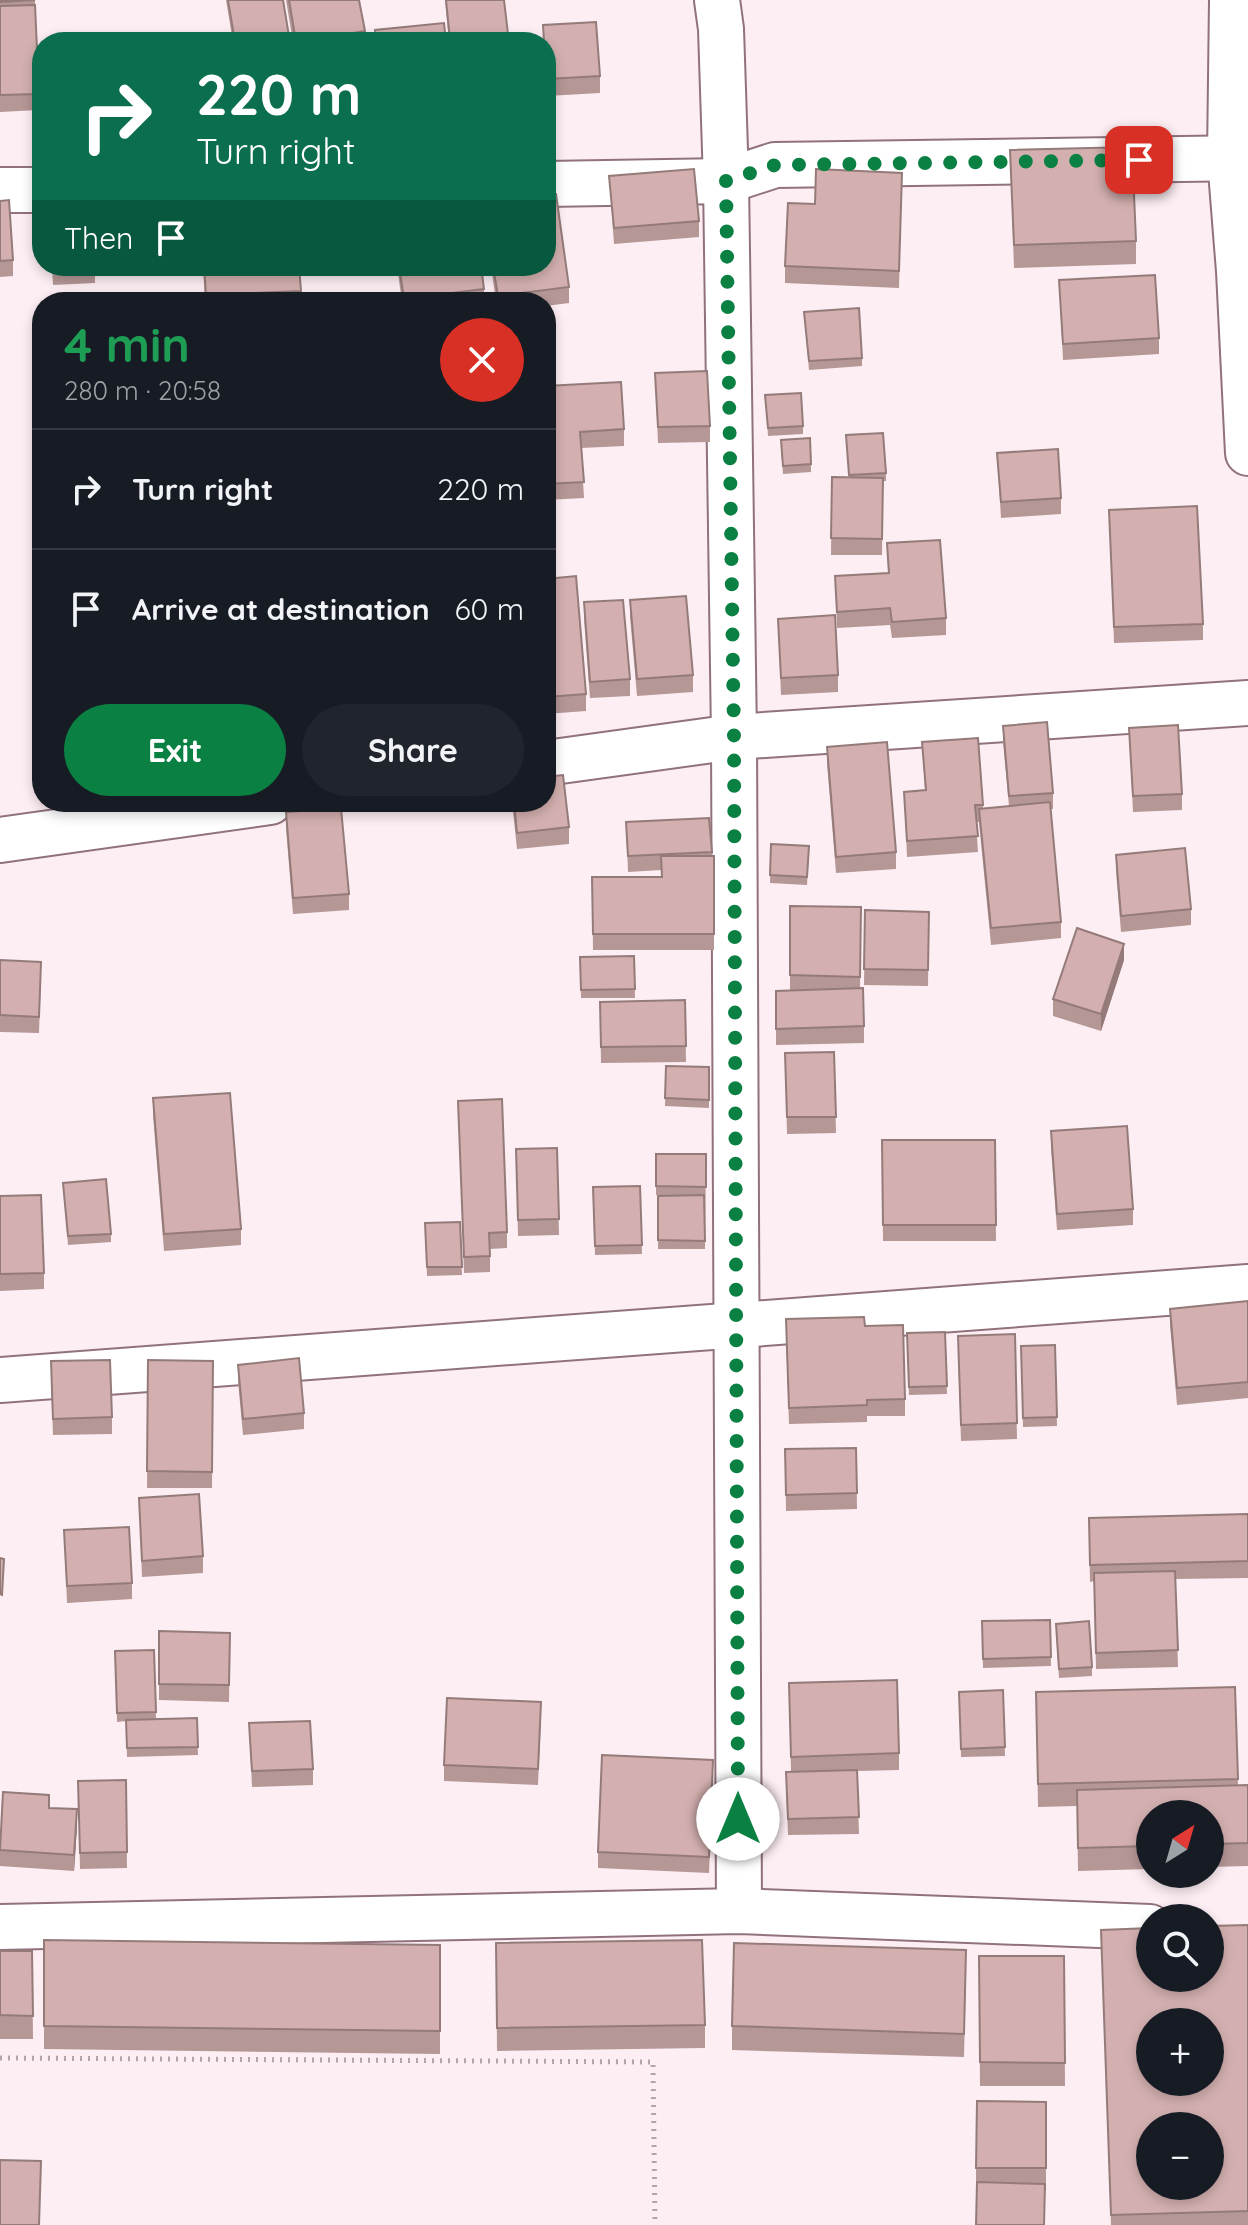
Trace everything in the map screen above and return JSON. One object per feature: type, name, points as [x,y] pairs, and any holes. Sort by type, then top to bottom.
[{"type":"street","points":[[717,0],[721,29],[726,181],[734,737],[739,1911]]},
{"type":"street","points":[[1232,0],[1239,158],[1239,271],[1248,453]]},
{"type":"street","points":[[556,184],[726,181],[775,165],[1239,158]]},
{"type":"street","points":[[0,190],[32,190]]},
{"type":"street","points":[[556,762],[734,737],[1248,703]]},
{"type":"street","points":[[0,840],[199,812]]},
{"type":"street","points":[[0,1380],[1248,1287]]},
{"type":"street","points":[[0,1927],[739,1911],[1136,1926]]},
{"type":"path","points":[[0,2058],[653,2062],[655,2225]]},
{"type":"building","points":[[228,0],[283,0],[288,32],[233,32]]},
{"type":"building","points":[[289,0],[359,0],[365,31],[294,32]]},
{"type":"building","points":[[446,0],[504,0],[508,32],[449,32]]},
{"type":"building","points":[[35,5],[32,94],[0,95],[0,6]]},
{"type":"building","points":[[596,22],[600,76],[556,78],[556,32],[543,32],[543,25]]},
{"type":"building","points":[[444,23],[445,32],[375,32]]},
{"type":"building","points":[[1132,147],[1136,241],[1014,245],[1010,150]]},
{"type":"building","points":[[694,169],[699,221],[614,228],[609,176]]},
{"type":"building","points":[[816,169],[902,173],[899,271],[785,266],[788,203],[815,204]]},
{"type":"building","points":[[556,194],[569,287],[497,292],[495,276],[556,276]]},
{"type":"building","points":[[9,200],[13,260],[0,261],[0,201]]},
{"type":"building","points":[[1155,275],[1159,338],[1063,344],[1059,280]]},
{"type":"building","points":[[205,276],[300,276],[301,291],[206,292]]},
{"type":"building","points":[[401,276],[482,276],[484,289],[460,292],[403,292]]},
{"type":"building","points":[[859,308],[862,358],[809,361],[804,312]]},
{"type":"building","points":[[707,371],[710,426],[658,427],[655,373]]},
{"type":"building","points":[[621,382],[624,429],[580,432],[584,482],[556,483],[556,385]]},
{"type":"building","points":[[801,393],[803,426],[768,428],[765,395]]},
{"type":"building","points":[[883,433],[886,473],[849,475],[846,435]]},
{"type":"building","points":[[810,438],[811,464],[783,466],[781,440]]},
{"type":"building","points":[[1058,449],[1061,498],[1001,502],[997,453]]},
{"type":"building","points":[[832,477],[883,478],[882,539],[831,538]]},
{"type":"building","points":[[1197,506],[1203,624],[1114,627],[1109,510]]},
{"type":"building","points":[[940,540],[946,618],[892,622],[890,608],[837,612],[835,576],[889,573],[887,543]]},
{"type":"building","points":[[576,576],[586,694],[556,696],[556,578]]},
{"type":"building","points":[[686,596],[693,675],[637,679],[630,600]]},
{"type":"building","points":[[623,600],[630,679],[590,682],[584,602]]},
{"type":"building","points":[[835,615],[838,675],[781,678],[778,619]]},
{"type":"building","points":[[1047,722],[1053,793],[1009,796],[1003,726]]},
{"type":"building","points":[[1178,725],[1182,794],[1133,796],[1129,728]]},
{"type":"building","points":[[978,738],[983,805],[975,805],[978,836],[907,841],[904,792],[926,790],[922,742]]},
{"type":"building","points":[[887,742],[896,852],[836,857],[827,747]]},
{"type":"building","points":[[563,775],[569,827],[517,833],[515,812],[556,812],[556,776]]},
{"type":"building","points":[[1050,802],[1061,922],[991,928],[979,809]]},
{"type":"building","points":[[286,812],[341,812],[349,894],[293,898]]},
{"type":"building","points":[[709,818],[712,852],[628,856],[626,822]]},
{"type":"building","points":[[771,844],[809,846],[807,877],[770,875]]},
{"type":"building","points":[[1185,848],[1191,909],[1121,916],[1116,855]]},
{"type":"building","points":[[661,856],[714,856],[714,934],[593,934],[592,877],[662,877]]},
{"type":"building","points":[[790,906],[861,907],[860,977],[790,975]]},
{"type":"building","points":[[865,910],[929,912],[928,970],[864,969]]},
{"type":"building","points":[[1077,928],[1124,944],[1101,1014],[1053,999]]},
{"type":"building","points":[[634,956],[635,989],[581,990],[580,957]]},
{"type":"building","points":[[0,960],[41,962],[39,1017],[0,1015]]},
{"type":"building","points":[[863,988],[864,1026],[776,1029],[776,991]]},
{"type":"building","points":[[685,1000],[686,1046],[601,1047],[600,1002]]},
{"type":"building","points":[[834,1052],[836,1117],[787,1117],[785,1053]]},
{"type":"building","points":[[666,1066],[709,1067],[709,1100],[665,1098]]},
{"type":"building","points":[[230,1093],[241,1229],[164,1234],[153,1098]]},
{"type":"building","points":[[502,1099],[507,1232],[489,1233],[490,1256],[464,1257],[458,1101]]},
{"type":"building","points":[[1127,1126],[1133,1209],[1057,1214],[1051,1131]]},
{"type":"building","points":[[882,1140],[995,1140],[996,1225],[883,1225]]},
{"type":"building","points":[[557,1148],[559,1219],[518,1220],[516,1149]]},
{"type":"building","points":[[656,1154],[706,1154],[706,1187],[656,1186]]},
{"type":"building","points":[[106,1179],[111,1234],[68,1236],[63,1183]]},
{"type":"building","points":[[640,1186],[642,1245],[595,1246],[593,1187]]},
{"type":"building","points":[[41,1195],[44,1273],[0,1274],[0,1196]]},
{"type":"building","points":[[704,1195],[705,1241],[658,1240],[658,1196]]},
{"type":"building","points":[[460,1222],[462,1267],[427,1267],[425,1223]]},
{"type":"building","points":[[1248,1301],[1248,1382],[1177,1388],[1170,1309]]},
{"type":"building","points":[[864,1317],[865,1326],[903,1325],[905,1399],[867,1400],[867,1405],[789,1408],[786,1319]]},
{"type":"building","points":[[945,1332],[947,1386],[909,1387],[907,1333]]},
{"type":"building","points":[[1015,1334],[1017,1423],[961,1425],[958,1336]]},
{"type":"building","points":[[1055,1345],[1057,1417],[1023,1418],[1021,1346]]},
{"type":"building","points":[[299,1358],[304,1413],[243,1419],[238,1365]]},
{"type":"building","points":[[110,1360],[112,1417],[53,1419],[51,1361]]},
{"type":"building","points":[[148,1360],[213,1361],[212,1472],[147,1471]]},
{"type":"building","points":[[856,1448],[857,1493],[786,1495],[785,1449]]},
{"type":"building","points":[[199,1494],[203,1556],[142,1561],[139,1498]]},
{"type":"building","points":[[1248,1514],[1248,1561],[1090,1565],[1089,1518]]},
{"type":"building","points":[[129,1527],[132,1583],[67,1586],[64,1530]]},
{"type":"building","points":[[0,1558],[4,1559],[2,1595],[0,1594]]},
{"type":"building","points":[[1175,1571],[1178,1650],[1096,1653],[1094,1573]]},
{"type":"building","points":[[1050,1620],[1051,1657],[983,1659],[982,1621]]},
{"type":"building","points":[[1089,1621],[1092,1667],[1059,1669],[1056,1624]]},
{"type":"building","points":[[159,1631],[230,1633],[229,1685],[159,1684]]},
{"type":"building","points":[[154,1650],[156,1712],[117,1713],[115,1651]]},
{"type":"building","points":[[897,1680],[899,1753],[791,1757],[789,1683]]},
{"type":"building","points":[[1235,1687],[1238,1779],[1038,1784],[1036,1692]]},
{"type":"building","points":[[1003,1690],[1005,1747],[961,1749],[959,1692]]},
{"type":"building","points":[[447,1698],[541,1702],[538,1769],[444,1765]]},
{"type":"building","points":[[197,1718],[198,1747],[127,1748],[126,1720]]},
{"type":"building","points":[[310,1721],[313,1769],[252,1771],[249,1723]]},
{"type":"building","points":[[602,1755],[713,1760],[709,1857],[598,1852]]},
{"type":"building","points":[[857,1770],[859,1817],[788,1819],[786,1772]]},
{"type":"building","points":[[126,1780],[127,1852],[80,1853],[78,1781]]},
{"type":"building","points":[[1248,1785],[1248,1843],[1224,1844],[1224,1800],[1136,1800],[1136,1846],[1078,1848],[1077,1790]]},
{"type":"building","points":[[3,1792],[49,1795],[49,1808],[77,1809],[74,1855],[0,1850]]},
{"type":"building","points":[[1248,1925],[1248,2211],[1111,2215],[1101,1930],[1136,1929],[1136,1992],[1224,1992],[1224,1926]]},
{"type":"building","points":[[44,1940],[440,1945],[440,2031],[44,2026]]},
{"type":"building","points":[[702,1940],[705,2025],[497,2028],[496,1943]]},
{"type":"building","points":[[734,1943],[966,1950],[964,2034],[732,2026]]},
{"type":"building","points":[[0,1951],[32,1951],[33,2016],[0,2015]]},
{"type":"building","points":[[979,1956],[1064,1956],[1065,2063],[980,2062]]},
{"type":"building","points":[[977,2101],[1046,2102],[1046,2168],[976,2168]]},
{"type":"building","points":[[0,2160],[41,2161],[39,2225],[0,2225]]},
{"type":"building","points":[[977,2182],[1045,2184],[1044,2225],[976,2225]]},
{"type":"route","points":[[738,1819],[734,737],[726,181],[775,165],[1139,160]]}]
